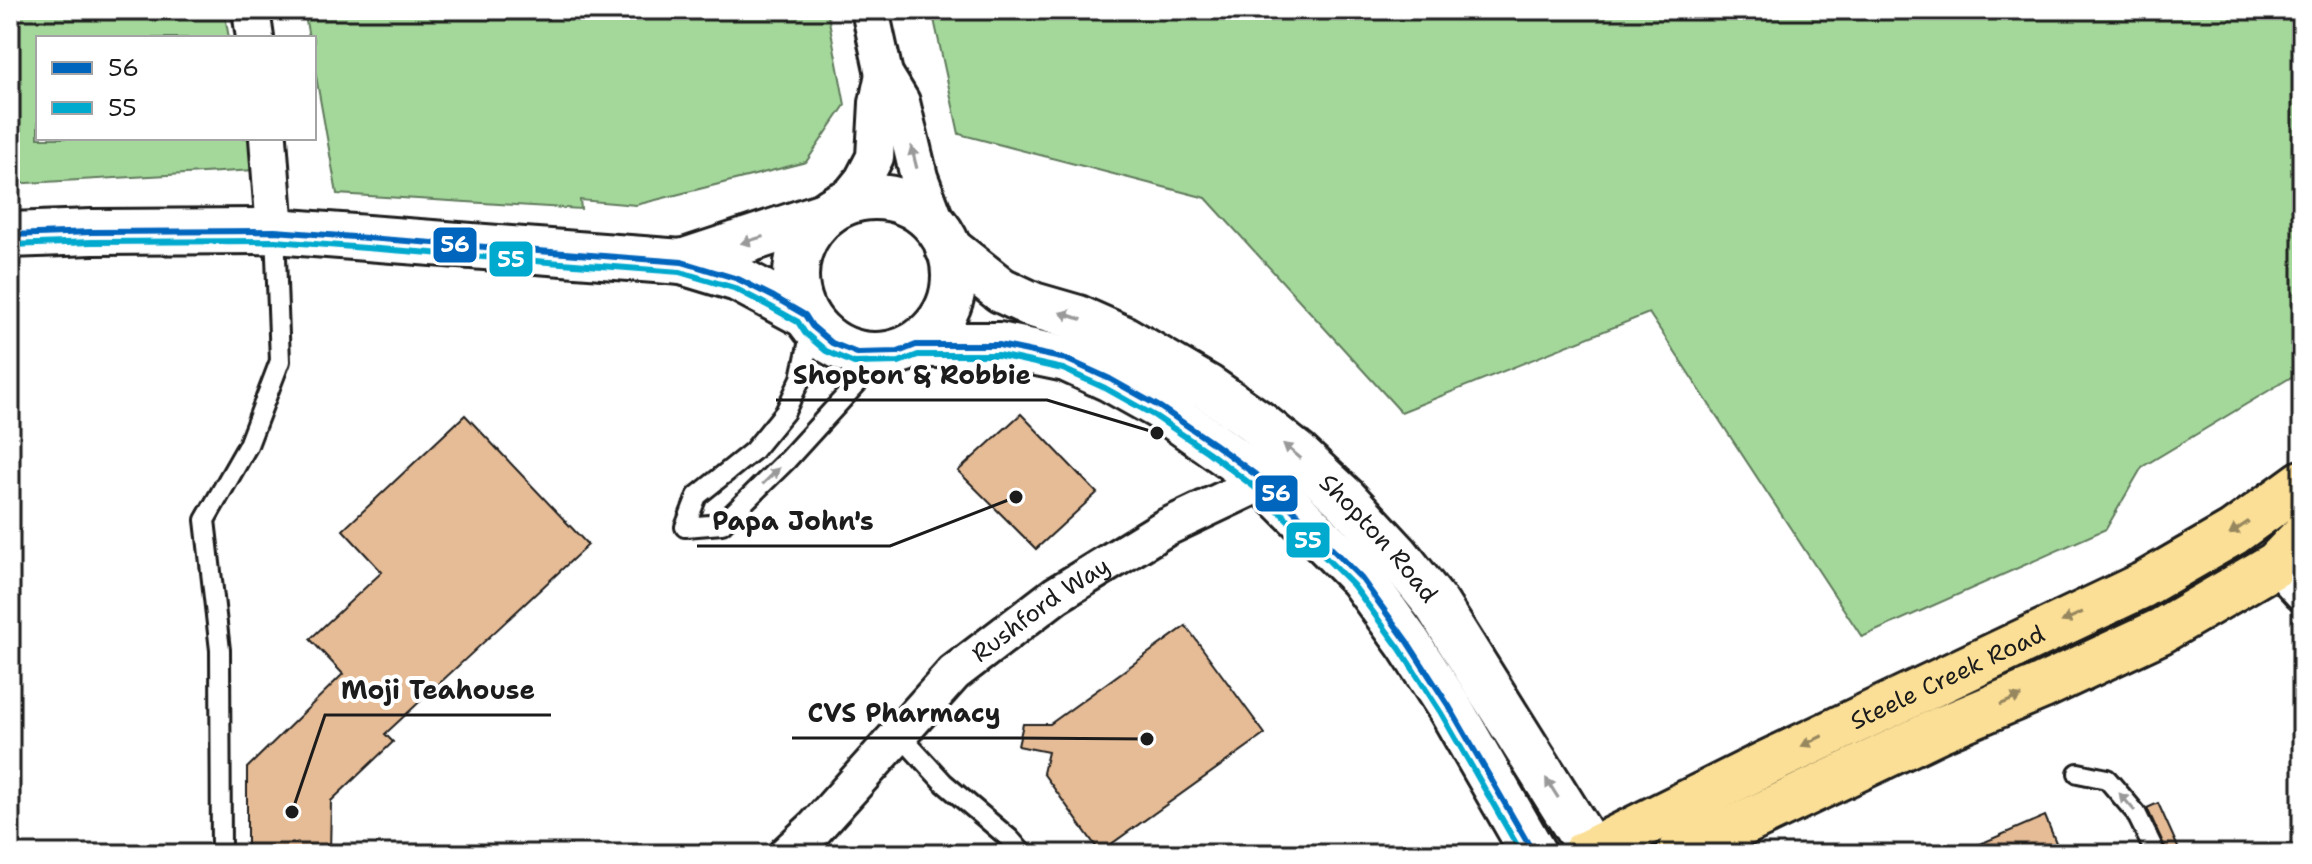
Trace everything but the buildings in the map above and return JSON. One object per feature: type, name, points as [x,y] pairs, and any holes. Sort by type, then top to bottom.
[{"type":"main road","name":"Steele Creek Road","points":[[1590,853],[1894,702],[2143,585],[2233,533],[2302,483]]},
{"type":"main road","name":"Steele Creek Road","points":[[1679,854],[1939,730],[2161,631],[2293,564]]},
{"type":"street","points":[[251,10],[255,36]]},
{"type":"street","points":[[10,235],[275,231],[682,262],[738,279],[808,320],[832,343],[857,353],[907,349],[939,326],[950,305],[955,277],[944,239],[919,177],[901,102],[884,74],[870,10]]},
{"type":"street","points":[[808,320],[796,280],[797,256],[805,235],[863,180],[875,157],[878,103],[884,74]]},
{"type":"street","points":[[268,140],[275,231]]},
{"type":"street","points":[[682,262],[867,197],[894,198],[918,210],[944,239]]},
{"type":"street","name":"Shopton Road","points":[[944,239],[1001,290],[1123,338],[1207,387],[1257,422],[1345,499],[1397,555],[1437,605],[1590,853]]},
{"type":"street","name":"Shopton Road","points":[[907,349],[999,345],[1066,359],[1160,407],[1264,481],[1361,578],[1450,708],[1534,854]]},
{"type":"street","name":"Rushford Way","points":[[787,854],[815,828],[954,673],[1056,595],[1165,528],[1264,481]]},
{"type":"lane","points":[[221,854],[220,650],[205,520],[248,445],[280,361],[275,231]]},
{"type":"lane","points":[[808,320],[801,378],[785,412],[753,451],[697,496],[685,527],[722,524],[787,460],[871,368],[907,349]]},
{"type":"lane","points":[[899,734],[944,783],[1010,839],[1023,854]]},
{"type":"lane","points":[[2078,773],[2107,779],[2136,813],[2156,854]]},
{"type":"green space","points":[[10,10],[224,10],[229,36],[36,36],[36,140],[248,140],[255,170],[10,184]]},
{"type":"green space","points":[[304,10],[827,10],[845,105],[806,162],[636,205],[580,200],[581,209],[337,194],[316,76],[316,36],[309,36]]},
{"type":"green space","points":[[932,10],[2302,10],[2302,366],[2293,376],[2142,467],[2106,529],[1862,637],[1649,313],[1401,412],[1206,198],[959,134]]},
{"type":"transit line","name":"56","points":[[10,235],[275,231],[682,262],[738,279],[774,297],[805,315],[812,326],[832,343],[857,353],[898,352],[916,345],[999,345],[1066,359],[1160,407],[1264,481],[1361,578],[1450,708],[1534,854]]},
{"type":"transit line","name":"55","points":[[10,245],[275,241],[680,272],[734,288],[769,306],[798,322],[805,333],[826,351],[854,363],[899,362],[918,355],[998,355],[1063,369],[1155,416],[1208,452],[1257,489],[1353,585],[1400,649],[1441,713],[1522,854]]},
{"type":"place","name":"Shopton & Robbie","points":[[1157,433]]},
{"type":"place","name":"Papa John's","points":[[1016,497]]},
{"type":"place","name":"CVS Pharmacy","points":[[1147,739]]},
{"type":"place","name":"Moji Teahouse","points":[[292,812]]}]
